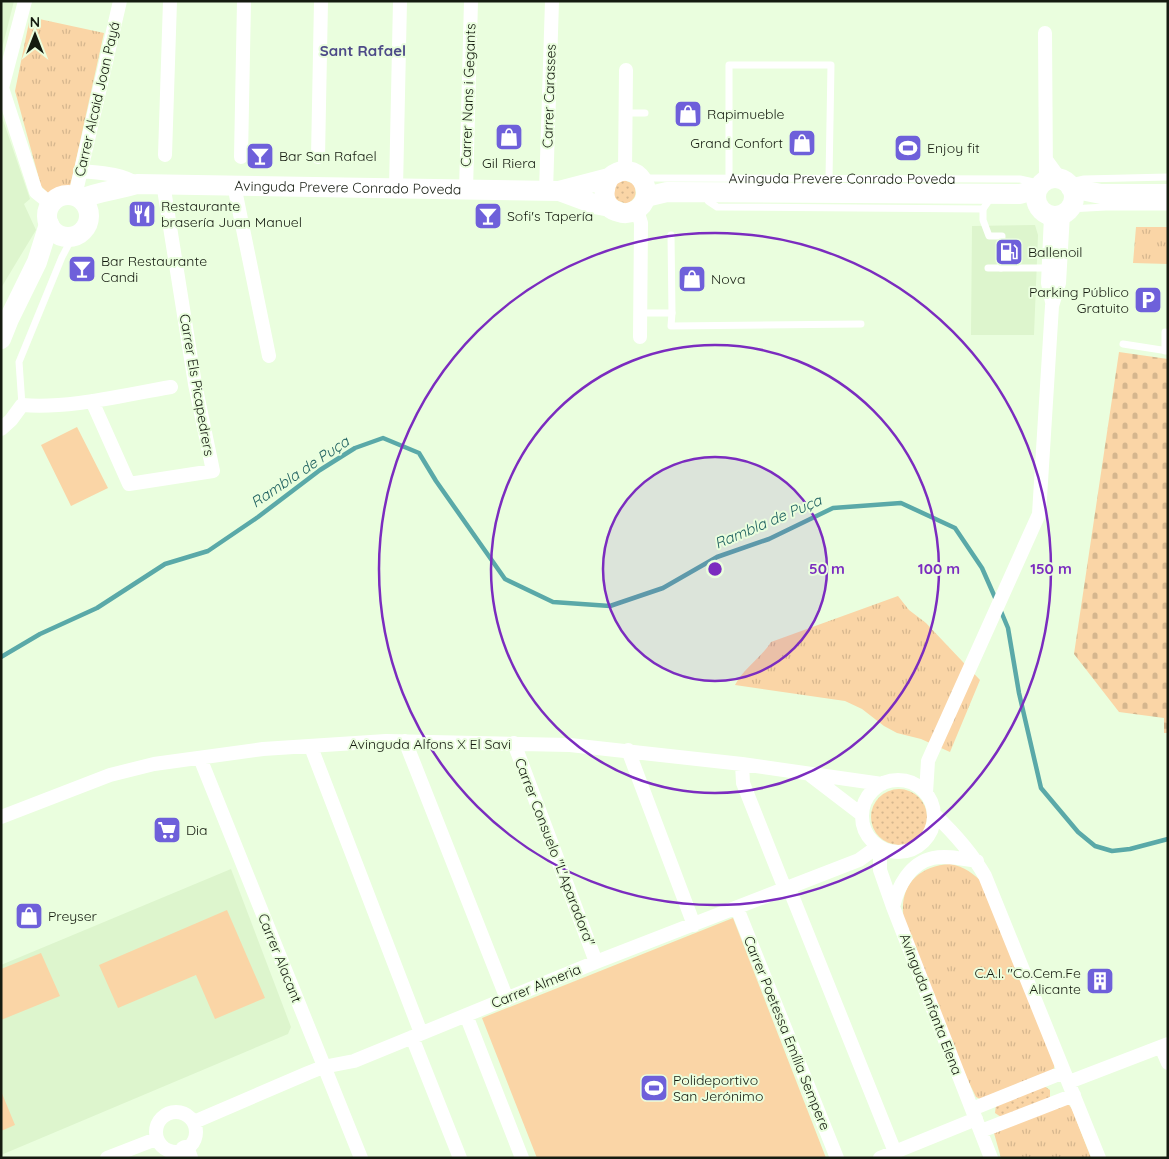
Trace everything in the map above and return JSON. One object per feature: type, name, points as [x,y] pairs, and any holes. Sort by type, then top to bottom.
[{"type":"street","points":[[25,1],[2,88],[36,192],[51,204]]},
{"type":"street","name":"Carrer Alcaid Joan Payá","points":[[81,203],[80,171],[120,1]]},
{"type":"street","points":[[165,155],[170,1]]},
{"type":"street","points":[[241,157],[244,1]]},
{"type":"street","points":[[318,157],[321,1]]},
{"type":"street","points":[[396,188],[400,1]]},
{"type":"street","name":"Carrer Nans i Gegants","points":[[466,190],[471,1]]},
{"type":"street","name":"Carrer Carasses","points":[[552,1],[553,192]]},
{"type":"street","points":[[926,793],[928,761],[1039,514],[1052,306],[1059,283],[1052,192],[1045,32]]},
{"type":"street","points":[[626,70],[626,113],[634,186],[641,223],[640,337]]},
{"type":"street","name":"Avinguda Prevere Conrado Poveda","points":[[80,171],[128,178],[129,186],[163,183],[553,192],[634,186],[666,192],[988,201],[1052,192]]},
{"type":"street","name":"Carrer Els Picapedrers","points":[[92,401],[129,484],[213,471],[195,384],[163,183]]},
{"type":"street","points":[[610,207],[604,193],[605,184],[634,186]]},
{"type":"street","points":[[234,185],[269,356]]},
{"type":"street","points":[[81,203],[87,223],[78,234],[62,232],[47,214],[51,204],[61,196],[81,203],[129,186]]},
{"type":"street","name":"Avinguda Prevere Conrado Poveda","points":[[553,192],[610,207],[620,213],[626,213],[634,186]]},
{"type":"street","points":[[1052,192],[1168,194]]},
{"type":"street","points":[[1052,192],[1048,268],[1048,283],[1052,306]]},
{"type":"street","points":[[1,339],[37,262],[62,232]]},
{"type":"street","points":[[1,429],[11,420],[22,405],[36,406],[92,401],[171,387]]},
{"type":"street","points":[[405,741],[507,999]]},
{"type":"street","name":"Avinguda Alfons X El Savi","points":[[1,817],[110,775],[154,764],[263,749],[405,741],[570,745],[628,750],[882,784]]},
{"type":"street","name":"Carrer Consuelo \"L'Aparadora\"","points":[[514,743],[596,962]]},
{"type":"street","points":[[311,746],[460,1158]]},
{"type":"street","points":[[628,750],[694,925]]},
{"type":"street","name":"Carrer Alacant","points":[[200,758],[361,1158]]},
{"type":"street","points":[[906,781],[928,761]]},
{"type":"street","points":[[742,764],[743,783],[787,889],[885,1156],[1165,1045],[1168,1063]]},
{"type":"street","name":"Avinguda Alfons X El Savi","points":[[807,773],[861,814]]},
{"type":"street","points":[[893,780],[906,781],[917,785],[926,793],[932,803],[933,825],[929,836],[922,844],[912,850],[901,853],[890,852],[878,847],[868,838],[863,827],[861,814],[867,796],[874,789],[893,780]]},
{"type":"street","points":[[934,814],[977,861],[985,876],[1099,1158]]},
{"type":"street","name":"Carrer Almeria","points":[[194,1122],[323,1067],[354,1061],[596,962],[787,889],[859,860],[878,847]]},
{"type":"street","name":"Avinguda Infanta Elena","points":[[878,847],[880,870],[893,907],[991,1158]]},
{"type":"street","points":[[893,907],[896,894],[907,874],[919,864],[933,858],[977,861]]},
{"type":"street","points":[[859,860],[880,870]]},
{"type":"street","name":"Carrer Poetessa Emília Sempere","points":[[737,908],[837,1158]]},
{"type":"street","points":[[466,1015],[522,1158]]},
{"type":"street","points":[[976,1120],[1069,1083]]},
{"type":"street","points":[[171,1112],[180,1112],[188,1115],[194,1122],[196,1138],[187,1154],[165,1149],[156,1139],[155,1130],[163,1115],[171,1112]]},
{"type":"street","points":[[107,1158],[156,1139]]},
{"type":"lane","points":[[729,178],[730,65],[831,65],[829,178]]},
{"type":"lane","points":[[626,113],[645,113]]},
{"type":"lane","points":[[1052,192],[1084,178],[1168,177]]},
{"type":"lane","name":"Avinguda Prevere Conrado Poveda","points":[[634,186],[729,178],[1020,178],[1052,192]]},
{"type":"lane","points":[[1052,192],[1106,207],[1168,207]]},
{"type":"lane","points":[[988,201],[983,220],[989,236],[1002,236],[1001,268]]},
{"type":"lane","points":[[22,405],[20,362],[62,257],[62,232]]},
{"type":"lane","points":[[671,234],[671,326],[861,324]]},
{"type":"lane","points":[[988,268],[1048,268]]},
{"type":"lane","points":[[640,313],[672,313]]},
{"type":"lane","points":[[1123,344],[1166,351],[1165,332]]},
{"type":"shaded area","points":[[1,1],[14,1],[1,53]]},
{"type":"shaded area","points":[[1,114],[30,199],[24,204],[36,230],[1,288]]},
{"type":"shaded area","points":[[1035,225],[1038,235],[1034,335],[971,335],[972,226]]},
{"type":"shaded area","points":[[231,869],[291,1027],[288,1034],[1,1155],[1,965]]},
{"type":"green space","points":[[30,17],[104,33],[70,187],[55,189],[49,194],[41,186],[15,91]]},
{"type":"green space","points":[[621,179],[634,184],[635,188],[635,196],[627,204],[613,199],[613,185]]},
{"type":"green space","points":[[1136,227],[1168,227],[1168,264],[1133,263]]},
{"type":"green space","points":[[1119,352],[1168,359],[1168,733],[1164,733],[1164,718],[1119,712],[1074,654]]},
{"type":"green space","points":[[77,427],[108,488],[71,506],[41,445]]},
{"type":"green space","points":[[898,596],[909,610],[926,623],[980,680],[950,752],[921,739],[897,733],[884,726],[862,709],[845,701],[735,685],[743,673],[771,642]]},
{"type":"green space","points":[[899,789],[910,791],[919,797],[925,806],[927,817],[925,828],[919,837],[910,843],[899,845],[888,843],[879,837],[873,828],[871,817],[873,806],[879,797],[888,791]]},
{"type":"green space","points":[[950,864],[968,871],[984,884],[1055,1062],[1054,1068],[1049,1073],[980,1099],[976,1097],[964,1072],[904,920],[904,898],[912,880],[928,869]]},
{"type":"green space","points":[[227,910],[265,998],[215,1019],[196,975],[118,1008],[99,965]]},
{"type":"green space","name":"Polideportivo San Jerónimo","points":[[733,918],[826,1158],[537,1158],[482,1018]]},
{"type":"green space","points":[[41,953],[60,996],[1,1020],[1,969]]},
{"type":"green space","points":[[1044,1086],[1050,1090],[1050,1098],[1001,1117],[995,1113],[996,1105]]},
{"type":"green space","points":[[1,1091],[15,1125],[1,1131]]},
{"type":"green space","points":[[1063,1105],[1069,1105],[1072,1109],[1091,1158],[1001,1158],[994,1133]]},
{"type":"waterway","name":"Rambla de Puça","points":[[1,657],[40,634],[97,608],[165,564],[208,551],[258,517],[320,470],[355,448],[383,438],[419,453],[436,481],[505,579],[553,602],[610,606],[663,588],[717,557],[769,539],[833,508],[901,503],[955,528],[982,568],[997,602]]},
{"type":"waterway","name":"Rambla de Puça","points":[[1000,609],[1008,628],[1019,693],[1041,788],[1078,832],[1095,846],[1112,851],[1130,849],[1168,839]]},
{"type":"place","name":"Rapimueble","points":[[688,114]]},
{"type":"place","name":"Gil Riera","points":[[509,137]]},
{"type":"place","name":"Grand Confort","points":[[802,143]]},
{"type":"place","name":"Enjoy fit","points":[[908,148]]},
{"type":"place","name":"Bar San Rafael","points":[[260,156]]},
{"type":"place","name":"Restaurante brasería Juan Manuel","points":[[142,214]]},
{"type":"place","name":"Sofi's Tapería","points":[[488,216]]},
{"type":"place","name":"Ballenoil","points":[[1009,252]]},
{"type":"place","name":"Bar Restaurante Candi","points":[[82,269]]},
{"type":"place","name":"Nova","points":[[692,279]]},
{"type":"place","name":"Parking Público Gratuito","points":[[1148,300]]},
{"type":"place","name":"Dia","points":[[167,830]]},
{"type":"place","name":"Preyser","points":[[29,916]]},
{"type":"place","name":"C.A.I. \"Co.Cem.Fe Alicante","points":[[1100,981]]},
{"type":"place","name":"Polideportivo San Jerónimo","points":[[654,1088]]},
{"type":"district","name":"Sant Rafael","points":[[363,51]]}]
